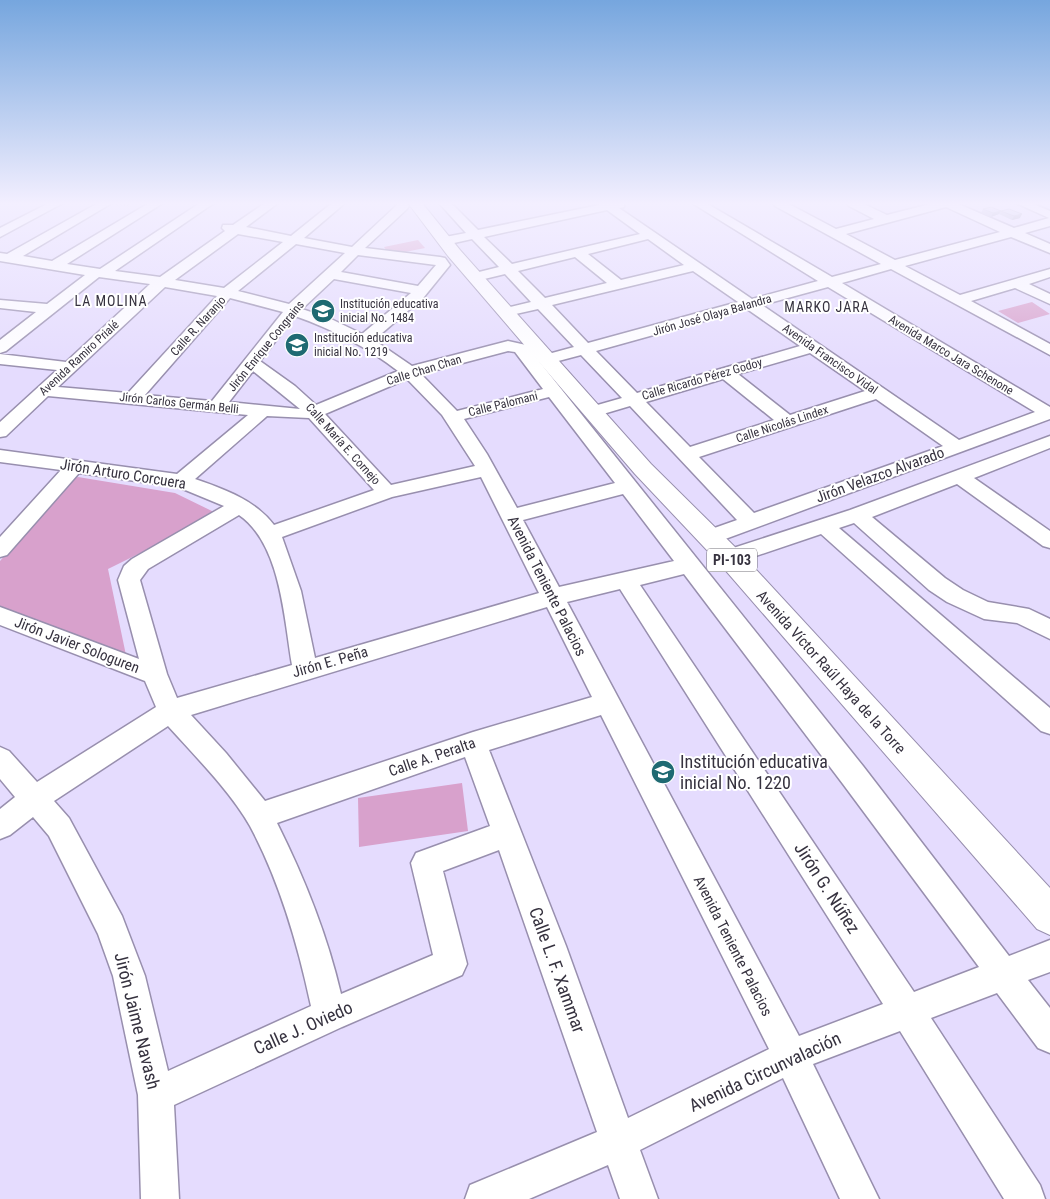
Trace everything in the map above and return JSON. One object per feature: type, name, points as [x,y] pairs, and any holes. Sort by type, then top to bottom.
[{"type":"main road","name":"Avenida Víctor Raúl Haya de la Torre","points":[[452,259],[476,277],[643,469],[729,557],[1050,916]]},
{"type":"street","points":[[0,273],[9,259]]},
{"type":"street","name":"Avenida Teniente Palacios","points":[[16,259],[227,293],[293,309],[337,326],[364,340],[410,372],[438,398],[453,417],[511,516],[790,1056],[860,1199]]},
{"type":"street","points":[[55,265],[65,259]]},
{"type":"street","points":[[0,348],[49,309],[122,259]]},
{"type":"street","name":"Avenida Ramiro Prialé","points":[[0,432],[161,282],[191,259]]},
{"type":"street","name":"Calle R. Naranjo","points":[[133,398],[227,293],[270,259]]},
{"type":"street","name":"Jirón Enrique Congrains","points":[[217,406],[293,309],[346,259]]},
{"type":"street","points":[[364,340],[421,291],[440,270],[443,265],[443,259]]},
{"type":"street","points":[[498,259],[588,349],[685,455],[751,522]]},
{"type":"street","points":[[476,277],[554,259]]},
{"type":"street","points":[[585,259],[618,285]]},
{"type":"street","name":"Avenida Francisco Vidal","points":[[686,259],[957,447]]},
{"type":"street","name":"Avenida Marco Jara Schenone","points":[[791,259],[1049,413]]},
{"type":"street","points":[[882,259],[1050,350]]},
{"type":"street","name":"Jirón José Olaya Balandra","points":[[547,359],[915,259]]},
{"type":"street","points":[[507,312],[696,266]]},
{"type":"street","points":[[958,300],[1050,273]]},
{"type":"street","points":[[332,274],[421,291]]},
{"type":"street","points":[[1017,283],[1050,300]]},
{"type":"street","points":[[0,304],[49,309]]},
{"type":"street","points":[[1033,341],[1050,336]]},
{"type":"street","name":"Calle Chan Chan","points":[[314,412],[410,372],[508,346],[520,348],[554,391]]},
{"type":"street","name":"Calle Ricardo Pérez Godoy","points":[[593,412],[812,347]]},
{"type":"street","points":[[0,359],[69,367]]},
{"type":"street","name":"Calle María E. Cornejo","points":[[250,362],[281,381],[314,412],[387,492]]},
{"type":"street","points":[[726,372],[787,422]]},
{"type":"street","name":"Jirón Carlos Germán Belli","points":[[44,391],[217,406],[261,413],[300,414],[314,412]]},
{"type":"street","points":[[554,391],[853,775],[1050,1036]]},
{"type":"street","name":"Calle Palomani","points":[[453,417],[554,391]]},
{"type":"street","name":"Calle Nicolás Lindex","points":[[685,455],[878,392]]},
{"type":"street","points":[[181,482],[261,413]]},
{"type":"street","name":"Jirón Velazco Alvarado","points":[[710,537],[1049,413]]},
{"type":"street","name":"Jirón Velazco Alvarado","points":[[729,557],[857,515],[1050,442]]},
{"type":"street","name":"Jirón Arturo Corcuera","points":[[0,456],[181,482],[205,489],[240,506],[260,521],[270,534],[282,560],[306,670]]},
{"type":"street","points":[[0,550],[75,466]]},
{"type":"street","points":[[270,534],[387,492],[485,470]]},
{"type":"street","points":[[959,476],[1050,541]]},
{"type":"street","points":[[511,516],[629,486]]},
{"type":"street","points":[[240,506],[140,564],[132,572],[129,580],[155,674],[170,711],[217,761],[259,816],[295,895],[318,964],[330,1015]]},
{"type":"street","points":[[857,515],[937,584],[955,596],[984,610],[1021,615],[1050,630]]},
{"type":"street","points":[[824,526],[1050,724]]},
{"type":"street","name":"Jirón E. Peña","points":[[0,826],[35,798],[170,711],[552,597],[690,565]]},
{"type":"street","name":"Jirón G. Núñez","points":[[625,579],[907,1011],[1026,1199]]},
{"type":"street","name":"Jirón Javier Sologuren","points":[[0,616],[132,667],[155,674]]},
{"type":"street","name":"Calle A. Peralta","points":[[259,816],[473,742],[608,703]]},
{"type":"street","name":"Calle L. F. Xammar","points":[[473,742],[550,946],[639,1199]]},
{"type":"street","name":"Jirón Jaime Navash","points":[[0,759],[59,827],[111,927],[129,976],[156,1095],[160,1199]]},
{"type":"street","name":"Calle J. Oviedo","points":[[156,1095],[330,1015],[451,964],[426,863],[507,833]]},
{"type":"street","name":"Avenida Circunvalación","points":[[484,1199],[618,1142],[790,1056],[1050,956]]},
{"type":"shaded area","points":[[1032,302],[1050,314],[1018,323],[998,311]]},
{"type":"shaded area","points":[[78,477],[175,493],[216,513],[215,516],[108,569],[127,660],[0,622],[0,561],[72,479]]},
{"type":"shaded area","points":[[462,783],[468,831],[359,847],[358,798]]},
{"type":"place","name":"Institución educativa inicial No. 1484","points":[[323,311]]},
{"type":"place","name":"Institución educativa inicial No. 1219","points":[[297,345]]},
{"type":"place","name":"Institución educativa inicial No. 1220","points":[[663,772]]},
{"type":"district","name":"LA MOLINA","points":[[111,301]]},
{"type":"district","name":"MARKO JARA","points":[[827,307]]}]
